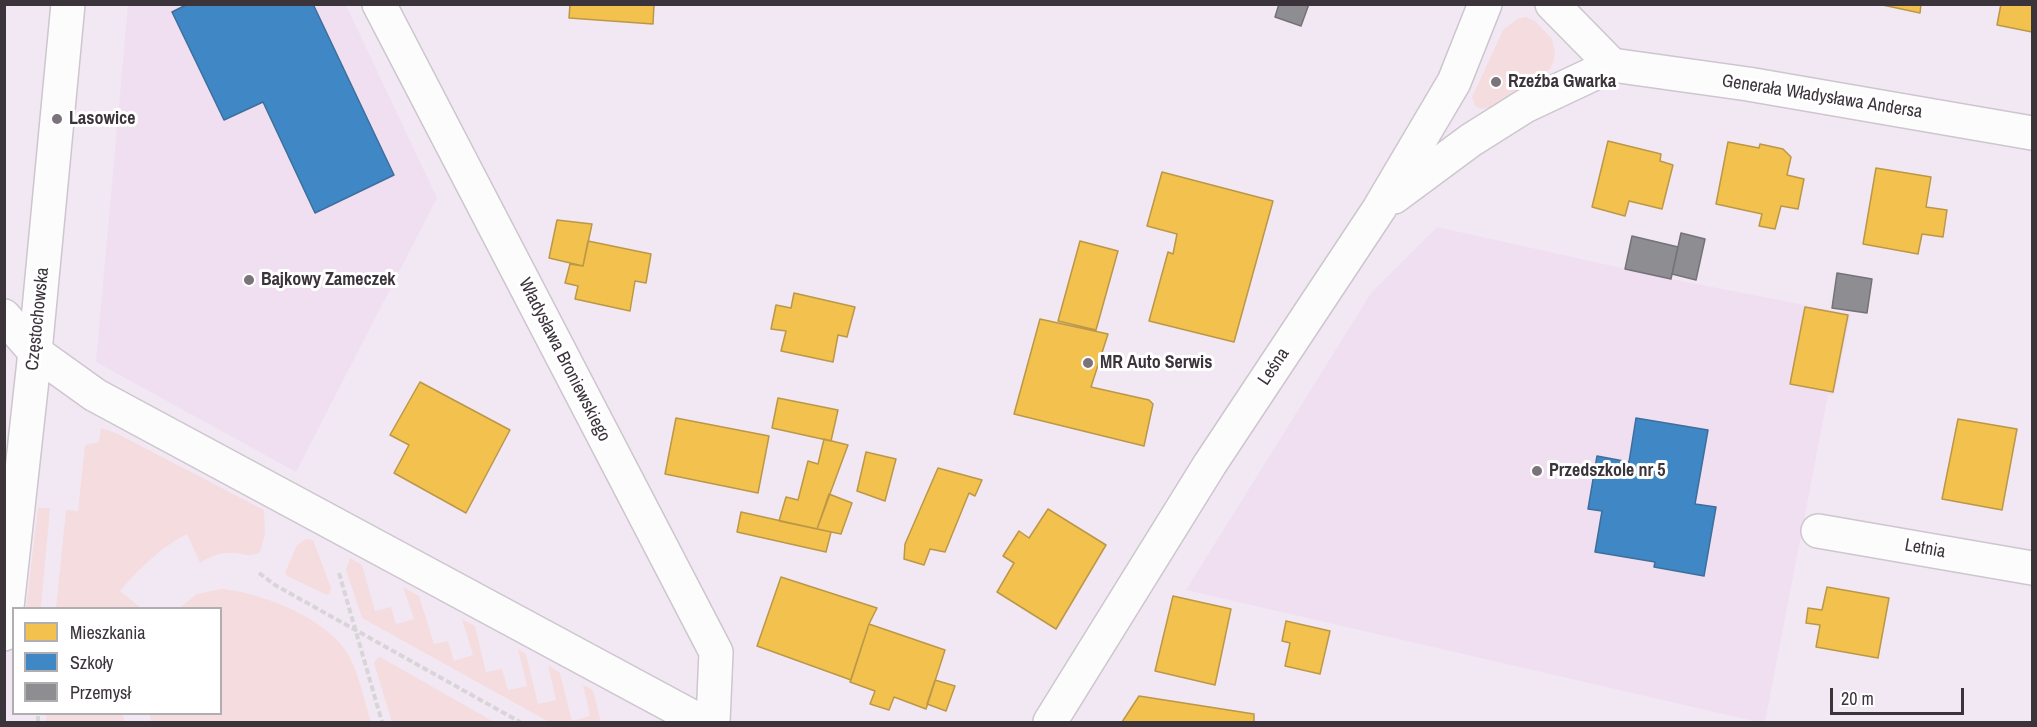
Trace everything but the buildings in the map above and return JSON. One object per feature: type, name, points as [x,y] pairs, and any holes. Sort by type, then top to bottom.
[{"type":"street","name":"Częstochowska","points":[[4,634],[68,4]]},
{"type":"street","name":"Władysława Broniewskiego","points":[[379,4],[716,652],[713,723]]},
{"type":"street","name":"Leśna","points":[[1050,723],[1210,464],[1379,209],[1454,82],[1485,4]]},
{"type":"street","points":[[1379,209],[1471,140],[1525,106],[1612,65],[1552,4]]},
{"type":"street","name":"Generała Władysława Andersa","points":[[1612,65],[1748,84],[2032,133]]},
{"type":"street","points":[[4,316],[34,352],[95,394],[702,723]]},
{"type":"street","name":"Letnia","points":[[1818,531],[2032,568]]},
{"type":"path","points":[[342,528],[331,547],[382,723]]},
{"type":"path","points":[[259,573],[275,585],[520,723]]},
{"type":"shaded area","name":"Bajkowy Zameczek","points":[[128,5],[346,5],[437,198],[296,472],[96,362]]},
{"type":"shaded area","points":[[1526,17],[1535,21],[1552,39],[1555,53],[1550,69],[1490,107],[1481,109],[1475,106],[1472,97],[1503,30],[1517,19]]},
{"type":"shaded area","name":"Przedszkole nr 5","points":[[1437,227],[1671,279],[1851,314],[1834,395],[1828,395],[1765,722],[1186,590],[1371,293]]},
{"type":"shaded area","points":[[101,428],[118,434],[264,510],[265,535],[260,552],[250,555],[223,553],[200,563],[187,534],[151,559],[120,591],[140,607],[56,607],[66,510],[78,511],[85,445],[99,442]]},
{"type":"shaded area","points":[[38,508],[50,508],[41,607],[26,607]]},
{"type":"shaded area","points":[[306,539],[313,540],[315,545],[331,588],[327,595],[285,573],[297,545]]},
{"type":"shaded area","points":[[350,558],[362,565],[375,611],[391,607],[396,624],[414,619],[403,587],[419,596],[434,644],[448,641],[454,661],[473,655],[462,619],[475,626],[486,672],[502,669],[508,690],[527,686],[518,649],[526,654],[538,704],[556,700],[548,665],[560,673],[572,721],[590,716],[583,685],[593,690],[601,722],[549,722],[362,618],[346,570]]},
{"type":"shaded area","points":[[221,589],[255,596],[293,610],[326,630],[339,643],[353,664],[371,722],[151,722],[150,715],[222,715],[222,607],[180,607],[197,594]]},
{"type":"shaded area","points":[[378,657],[494,722],[392,722],[374,663]]},
{"type":"shaded area","points":[[46,715],[123,715],[124,722],[46,722]]},
{"type":"place","name":"Rzeźba Gwarka","points":[[1496,82]]},
{"type":"place","name":"Lasowice","points":[[57,119]]},
{"type":"place","name":"Bajkowy Zameczek","points":[[249,280]]},
{"type":"place","name":"MR Auto Serwis","points":[[1088,363]]},
{"type":"place","name":"Przedszkole nr 5","points":[[1537,471]]}]
